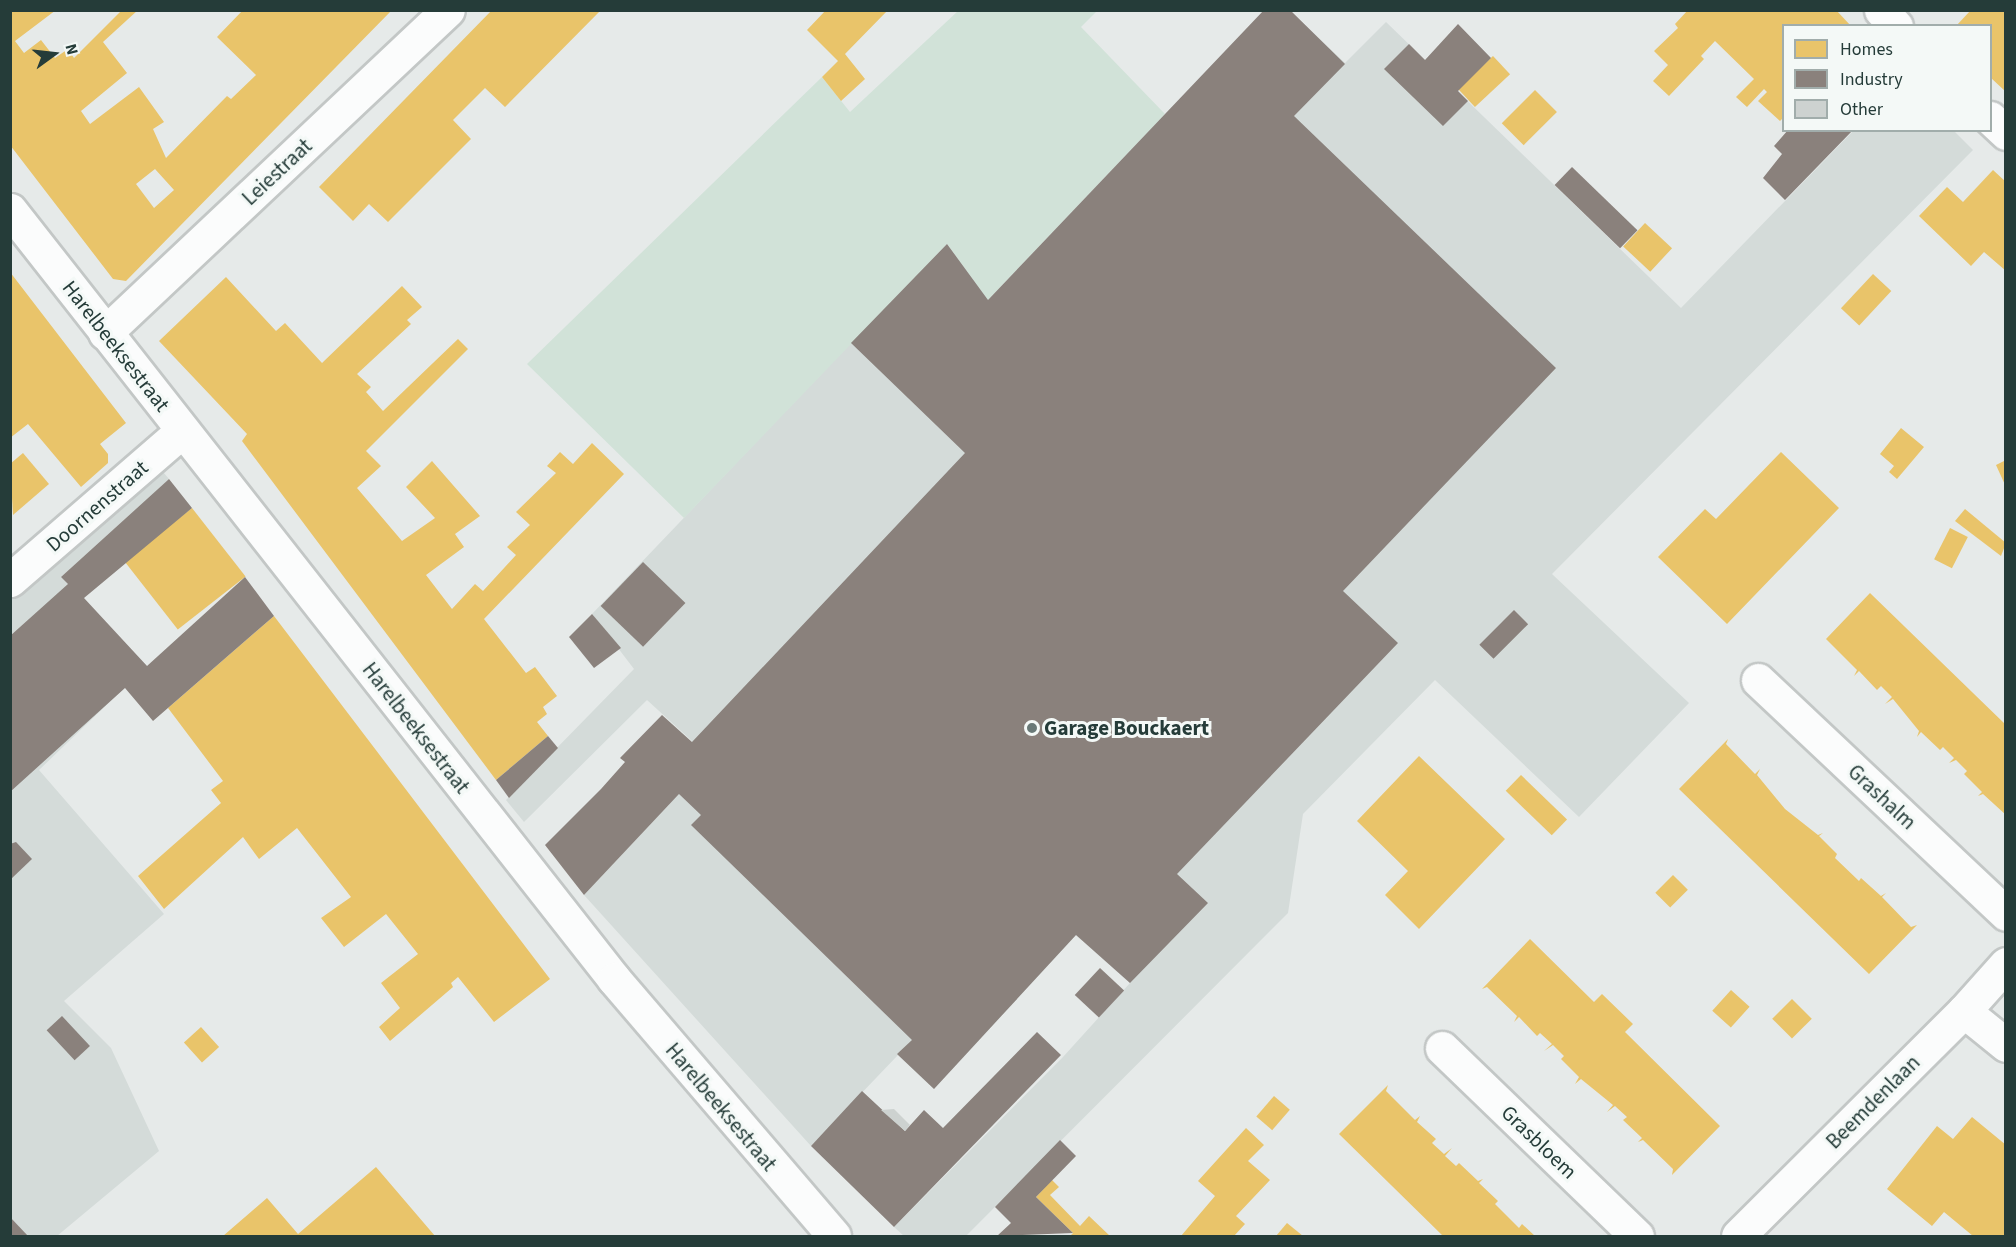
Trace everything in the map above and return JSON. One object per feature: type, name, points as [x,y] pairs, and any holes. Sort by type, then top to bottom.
[{"type":"street","name":"Leiestraat","points":[[105,333],[448,10]]},
{"type":"street","points":[[1881,10],[1894,24]]},
{"type":"street","points":[[1992,120],[2006,133]]},
{"type":"street","name":"Harelbeeksestraat","points":[[10,210],[614,979],[834,1236]]},
{"type":"street","name":"Doornenstraat","points":[[10,580],[182,431]]},
{"type":"street","name":"Grashalm","points":[[1758,680],[2006,914]]},
{"type":"street","name":"Beemdenlaan","points":[[1738,1236],[1964,1011],[2006,964]]},
{"type":"street","points":[[1964,1011],[2006,1045]]},
{"type":"street","name":"Grasbloem","points":[[1442,1048],[1637,1236]]},
{"type":"shaded area","points":[[1264,11],[1290,11],[1345,63],[1386,22],[1681,308],[1852,132],[1955,132],[1973,150],[1552,574],[1689,703],[1579,817],[1435,680],[1303,814],[1288,913],[966,1236],[904,1236],[894,1227],[1063,1057],[1130,983],[1076,935],[934,1089],[898,1055],[811,1146],[584,895],[679,794],[692,741],[647,700],[524,822],[506,800],[634,669],[592,614],[947,244],[989,300]]},
{"type":"shaded area","points":[[141,446],[169,479],[61,577],[147,666],[39,770],[164,914],[64,1001],[111,1048],[159,1151],[57,1236],[11,1236],[10,559]]},
{"type":"green space","points":[[958,11],[1097,11],[1081,27],[1165,114],[988,300],[947,244],[684,518],[527,364],[822,77],[850,112]]},
{"type":"building: Homes","points":[[10,10],[56,10],[15,41],[24,53],[41,40],[55,58],[68,49],[74,58],[122,10],[138,10],[103,42],[127,73],[81,111],[90,124],[139,87],[164,122],[153,129],[166,158],[227,96],[231,99],[256,75],[217,37],[243,10],[392,10],[126,281],[113,279],[10,145]],"holes":[[[155,169],[174,190],[154,208],[136,184]]]},
{"type":"building: Homes","points":[[492,10],[601,10],[505,107],[485,88],[453,120],[471,139],[388,222],[369,204],[353,221],[319,187]]},
{"type":"building: Homes","points":[[826,10],[888,10],[845,54],[865,79],[841,101],[822,77],[838,61],[807,30]]},
{"type":"building: Homes","points":[[1688,10],[1836,10],[1849,24],[1782,24],[1782,119],[1780,121],[1758,101],[1767,92],[1764,89],[1747,107],[1736,97],[1754,79],[1715,41],[1701,56],[1704,59],[1669,96],[1653,81],[1668,65],[1654,51],[1678,28],[1675,24]]},
{"type":"building: Homes","points":[[1971,10],[2006,10],[2006,92],[1992,79],[1992,24],[1958,24]]},
{"type":"building: Homes","points":[[1493,56],[1510,74],[1475,107],[1458,89]]},
{"type":"building: Homes","points":[[1535,90],[1557,112],[1524,145],[1502,123]]},
{"type":"building: Homes","points":[[1993,170],[2006,182],[2006,271],[1984,252],[1971,266],[1919,216],[1947,187],[1963,202]]},
{"type":"building: Homes","points":[[1645,223],[1672,248],[1650,272],[1623,246]]},
{"type":"building: Homes","points":[[10,272],[126,423],[100,444],[108,454],[108,463],[81,487],[28,424],[10,438]]},
{"type":"building: Homes","points":[[1873,274],[1891,291],[1859,325],[1841,308]]},
{"type":"building: Homes","points":[[226,277],[276,331],[285,323],[322,363],[402,286],[422,307],[407,320],[411,324],[357,374],[371,387],[366,392],[383,411],[458,339],[468,349],[366,451],[381,466],[357,488],[402,541],[435,518],[406,487],[432,461],[480,516],[455,534],[464,547],[426,575],[452,609],[475,584],[483,591],[516,555],[507,547],[530,525],[516,512],[556,473],[547,466],[560,452],[573,464],[592,443],[624,474],[484,619],[526,673],[535,667],[557,696],[543,707],[547,714],[537,722],[548,736],[496,780],[242,441],[247,434],[159,341]]},
{"type":"building: Homes","points":[[1901,428],[1924,447],[1897,479],[1889,472],[1894,466],[1880,454]]},
{"type":"building: Homes","points":[[1781,452],[1839,508],[1727,624],[1658,557],[1705,509],[1716,519]]},
{"type":"building: Homes","points":[[23,453],[49,484],[13,515],[10,464]]},
{"type":"building: Homes","points":[[2006,460],[2006,487],[1996,465]]},
{"type":"building: Homes","points":[[192,508],[246,577],[178,630],[124,561]]},
{"type":"building: Homes","points":[[1965,509],[2006,543],[2001,556],[1955,521]]},
{"type":"building: Homes","points":[[1950,528],[1968,537],[1952,568],[1934,559]]},
{"type":"building: Homes","points":[[1870,593],[2006,725],[2006,815],[1983,794],[1978,796],[1982,792],[1964,774],[1967,771],[1956,760],[1949,763],[1954,758],[1943,747],[1940,750],[1921,732],[1917,737],[1919,731],[1893,699],[1885,704],[1892,697],[1881,686],[1877,690],[1859,671],[1854,676],[1857,670],[1826,639]]},
{"type":"building: Homes","points":[[274,616],[550,979],[494,1022],[458,977],[451,983],[453,987],[390,1041],[379,1027],[400,1008],[381,983],[418,954],[386,914],[344,947],[321,918],[351,897],[297,828],[259,859],[243,837],[164,909],[138,876],[221,803],[211,790],[223,781],[168,708]]},
{"type":"building: Homes","points":[[1728,739],[1726,744],[1755,774],[1760,769],[1757,775],[1785,809],[1818,835],[1823,833],[1819,836],[1837,854],[1835,858],[1859,881],[1861,878],[1881,896],[1886,893],[1882,897],[1911,927],[1917,925],[1869,974],[1679,789]]},
{"type":"building: Homes","points":[[1419,756],[1505,839],[1419,929],[1385,895],[1408,871],[1357,821]]},
{"type":"building: Homes","points":[[1521,775],[1567,819],[1552,835],[1506,791]]},
{"type":"building: Homes","points":[[1673,875],[1688,890],[1670,908],[1655,893]]},
{"type":"building: Homes","points":[[1530,939],[1594,1002],[1602,994],[1633,1024],[1625,1032],[1720,1126],[1672,1175],[1673,1169],[1643,1140],[1638,1142],[1642,1138],[1623,1120],[1627,1117],[1615,1106],[1607,1112],[1613,1105],[1581,1079],[1575,1084],[1579,1077],[1561,1059],[1564,1056],[1553,1045],[1544,1051],[1552,1044],[1540,1033],[1537,1036],[1519,1017],[1514,1022],[1517,1016],[1487,987],[1482,989]]},
{"type":"building: Homes","points":[[1731,990],[1750,1007],[1731,1028],[1712,1011]]},
{"type":"building: Homes","points":[[1792,999],[1812,1019],[1792,1039],[1772,1019]]},
{"type":"building: Homes","points":[[201,1027],[219,1047],[202,1062],[184,1042]]},
{"type":"building: Homes","points":[[1388,1085],[1386,1091],[1415,1120],[1420,1116],[1417,1122],[1436,1139],[1432,1143],[1444,1154],[1452,1148],[1445,1156],[1456,1166],[1459,1163],[1478,1181],[1483,1179],[1479,1183],[1498,1201],[1495,1204],[1519,1228],[1522,1224],[1535,1236],[1443,1236],[1339,1134]]},
{"type":"building: Homes","points":[[1274,1096],[1290,1110],[1272,1130],[1256,1116]]},
{"type":"building: Homes","points":[[1972,1117],[2006,1145],[2006,1236],[1973,1236],[1944,1212],[1932,1226],[1887,1189],[1937,1126],[1953,1139]]},
{"type":"building: Homes","points":[[1246,1128],[1264,1145],[1248,1161],[1270,1180],[1236,1216],[1245,1224],[1234,1236],[1181,1236],[1215,1196],[1198,1181]]},
{"type":"building: Homes","points":[[376,1167],[435,1236],[223,1236],[267,1198],[298,1234]]},
{"type":"building: Homes","points":[[1052,1180],[1059,1187],[1050,1195],[1080,1226],[1089,1216],[1110,1236],[1070,1236],[1073,1233],[1036,1197]]},
{"type":"building: Homes","points":[[1287,1223],[1303,1236],[1276,1236]]},
{"type":"building: Industry","name":"Garage Bouckaert","points":[[1264,10],[1290,10],[1345,64],[1294,116],[1556,368],[1343,591],[1398,643],[1177,874],[1208,903],[1130,983],[1076,935],[934,1089],[897,1054],[912,1040],[691,825],[701,815],[679,794],[584,895],[545,845],[601,789],[625,762],[620,758],[662,715],[692,742],[965,453],[851,343],[947,244],[988,300]]},
{"type":"building: Industry","points":[[1458,24],[1491,58],[1458,91],[1468,101],[1443,126],[1384,69],[1409,44],[1425,60]]},
{"type":"building: Industry","points":[[1786,132],[1851,132],[1785,200],[1763,178],[1782,154],[1774,146]]},
{"type":"building: Industry","points":[[1572,167],[1637,230],[1620,248],[1555,185]]},
{"type":"building: Industry","points":[[169,479],[192,508],[84,598],[147,666],[245,577],[274,616],[153,721],[125,688],[10,792],[10,636],[68,584],[61,577]]},
{"type":"building: Industry","points":[[643,562],[685,603],[643,647],[601,606]]},
{"type":"building: Industry","points":[[1514,610],[1528,624],[1493,659],[1479,645]]},
{"type":"building: Industry","points":[[592,614],[621,648],[594,668],[569,637]]},
{"type":"building: Industry","points":[[548,736],[558,748],[509,798],[496,780]]},
{"type":"building: Industry","points":[[16,842],[32,859],[10,880],[10,844]]},
{"type":"building: Industry","points":[[1100,968],[1124,991],[1099,1018],[1075,995]]},
{"type":"building: Industry","points":[[62,1016],[90,1046],[75,1060],[47,1030]]},
{"type":"building: Industry","points":[[1037,1032],[1061,1055],[894,1227],[811,1146],[862,1091],[905,1131],[924,1110],[943,1128]]},
{"type":"building: Industry","points":[[1060,1140],[1076,1156],[1036,1197],[1073,1233],[997,1236],[1011,1223],[995,1207]]},
{"type":"building: Industry","points":[[10,1217],[28,1236],[10,1236]]},
{"type":"building: Other","points":[[894,1109],[910,1125],[905,1131],[881,1110]]},
{"type":"place","name":"Garage Bouckaert","points":[[1032,728]]}]
